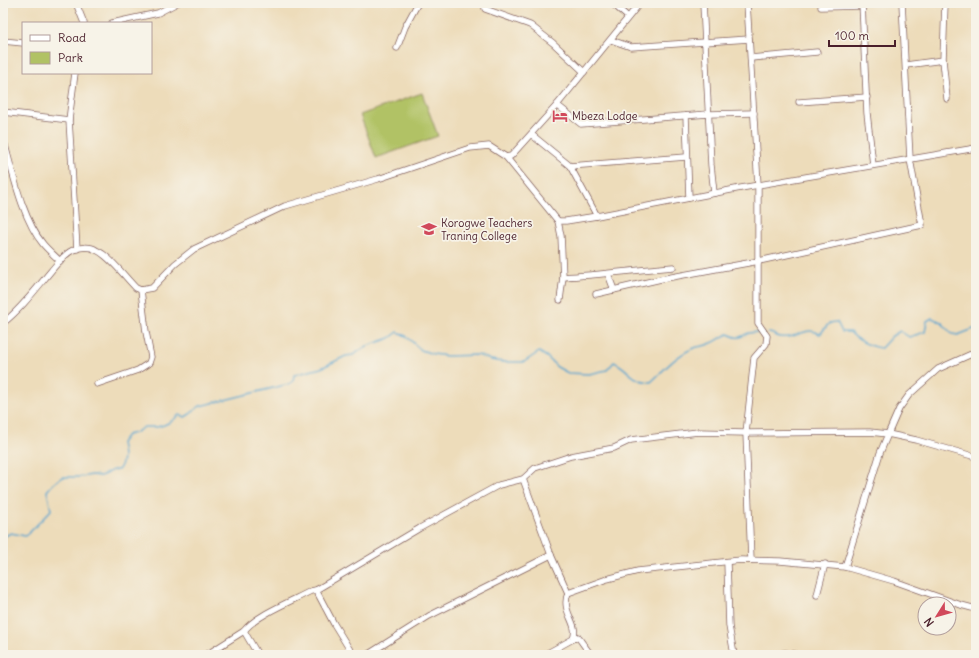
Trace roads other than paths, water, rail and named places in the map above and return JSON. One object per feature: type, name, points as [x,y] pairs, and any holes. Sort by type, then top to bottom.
[{"type":"street","points":[[76,3],[84,22]]},
{"type":"street","points":[[117,22],[158,13],[177,3]]},
{"type":"street","points":[[397,48],[405,27],[418,3]]},
{"type":"street","points":[[484,3],[485,9],[530,25],[553,43],[584,72]]},
{"type":"street","points":[[612,3],[628,17]]},
{"type":"street","points":[[506,157],[515,153],[532,135],[640,3]]},
{"type":"street","points":[[702,3],[711,165],[714,193]]},
{"type":"street","points":[[747,3],[758,185],[758,323],[767,336],[766,344],[754,358],[750,383],[746,433],[751,560]]},
{"type":"street","points":[[596,294],[661,279],[759,261],[922,225],[910,159],[902,3]]},
{"type":"street","points":[[945,3],[943,60],[947,99]]},
{"type":"street","points":[[820,7],[862,4],[867,98],[874,165]]},
{"type":"street","points":[[611,40],[631,47],[749,39]]},
{"type":"street","points":[[3,41],[22,43]]},
{"type":"street","points":[[750,58],[817,52]]},
{"type":"street","points":[[906,66],[943,60]]},
{"type":"street","points":[[75,74],[69,120],[77,249]]},
{"type":"street","points":[[799,102],[867,98]]},
{"type":"street","points":[[557,105],[581,124],[708,114],[754,113]]},
{"type":"street","points":[[3,112],[69,120]]},
{"type":"street","points":[[686,116],[686,157],[689,198]]},
{"type":"street","points":[[532,135],[570,166],[598,216]]},
{"type":"street","points":[[3,138],[22,204],[28,218],[42,243],[60,261]]},
{"type":"street","points":[[3,323],[72,250],[86,247],[96,249],[104,255],[136,288],[141,290],[152,288],[175,264],[194,249],[285,206],[378,179],[470,148],[489,146],[506,157],[558,221],[561,236],[563,277],[560,300]]},
{"type":"street","points":[[558,221],[598,216],[758,185],[976,148]]},
{"type":"street","points":[[570,166],[686,157]]},
{"type":"street","points":[[563,277],[673,267]]},
{"type":"street","points":[[608,274],[614,290]]},
{"type":"street","points":[[97,384],[138,370],[149,363],[151,357],[148,346],[141,290]]},
{"type":"street","points":[[845,567],[876,467],[899,409],[909,395],[938,369],[976,352]]},
{"type":"street","points":[[206,655],[244,631],[247,626],[261,617],[311,591],[316,590],[420,528],[498,485],[523,479],[535,468],[572,456],[614,448],[631,440],[698,432],[870,432],[916,440],[976,458]]},
{"type":"street","points":[[523,479],[551,555],[568,594],[566,606],[574,630],[575,635],[573,639]]},
{"type":"street","points":[[367,655],[429,616],[551,555]]},
{"type":"street","points":[[568,594],[638,571],[751,560],[780,560],[845,567],[894,581],[976,609]]},
{"type":"street","points":[[727,562],[730,626],[734,655]]},
{"type":"street","points":[[817,595],[825,564]]},
{"type":"street","points":[[316,590],[353,655]]},
{"type":"street","points":[[244,631],[258,655]]},
{"type":"street","points":[[544,655],[578,637],[591,655]]},
{"type":"street","points":[[770,655],[785,653],[800,655]]},
{"type":"waterway","points":[[768,333],[780,337],[791,337],[810,331],[820,334],[827,325],[837,322],[842,332],[850,332],[864,343],[881,348],[892,336],[900,331],[909,337],[925,332],[927,321],[932,318],[941,322],[952,334],[958,335],[976,328]]},
{"type":"waterway","points":[[3,537],[11,533],[25,536],[31,531],[51,510],[47,491],[62,477],[92,475],[101,476],[113,470],[118,470],[123,461],[121,443],[127,435],[135,433],[144,427],[157,427],[164,425],[179,415],[185,417],[200,406],[289,384],[293,381],[294,375],[321,368],[346,356],[353,355],[367,346],[390,338],[398,332],[406,336],[421,350],[433,354],[447,356],[478,355],[491,360],[503,362],[524,362],[539,352],[547,357],[557,367],[568,373],[589,374],[607,370],[614,362],[634,377],[651,382],[672,362],[690,350],[712,343],[728,334],[735,337],[741,337],[745,334],[757,332],[762,333]]},
{"type":"place","name":"Mbeza Lodge","points":[[560,116]]},
{"type":"place","name":"Korogwe Teachers Traning College","points":[[429,229]]}]
